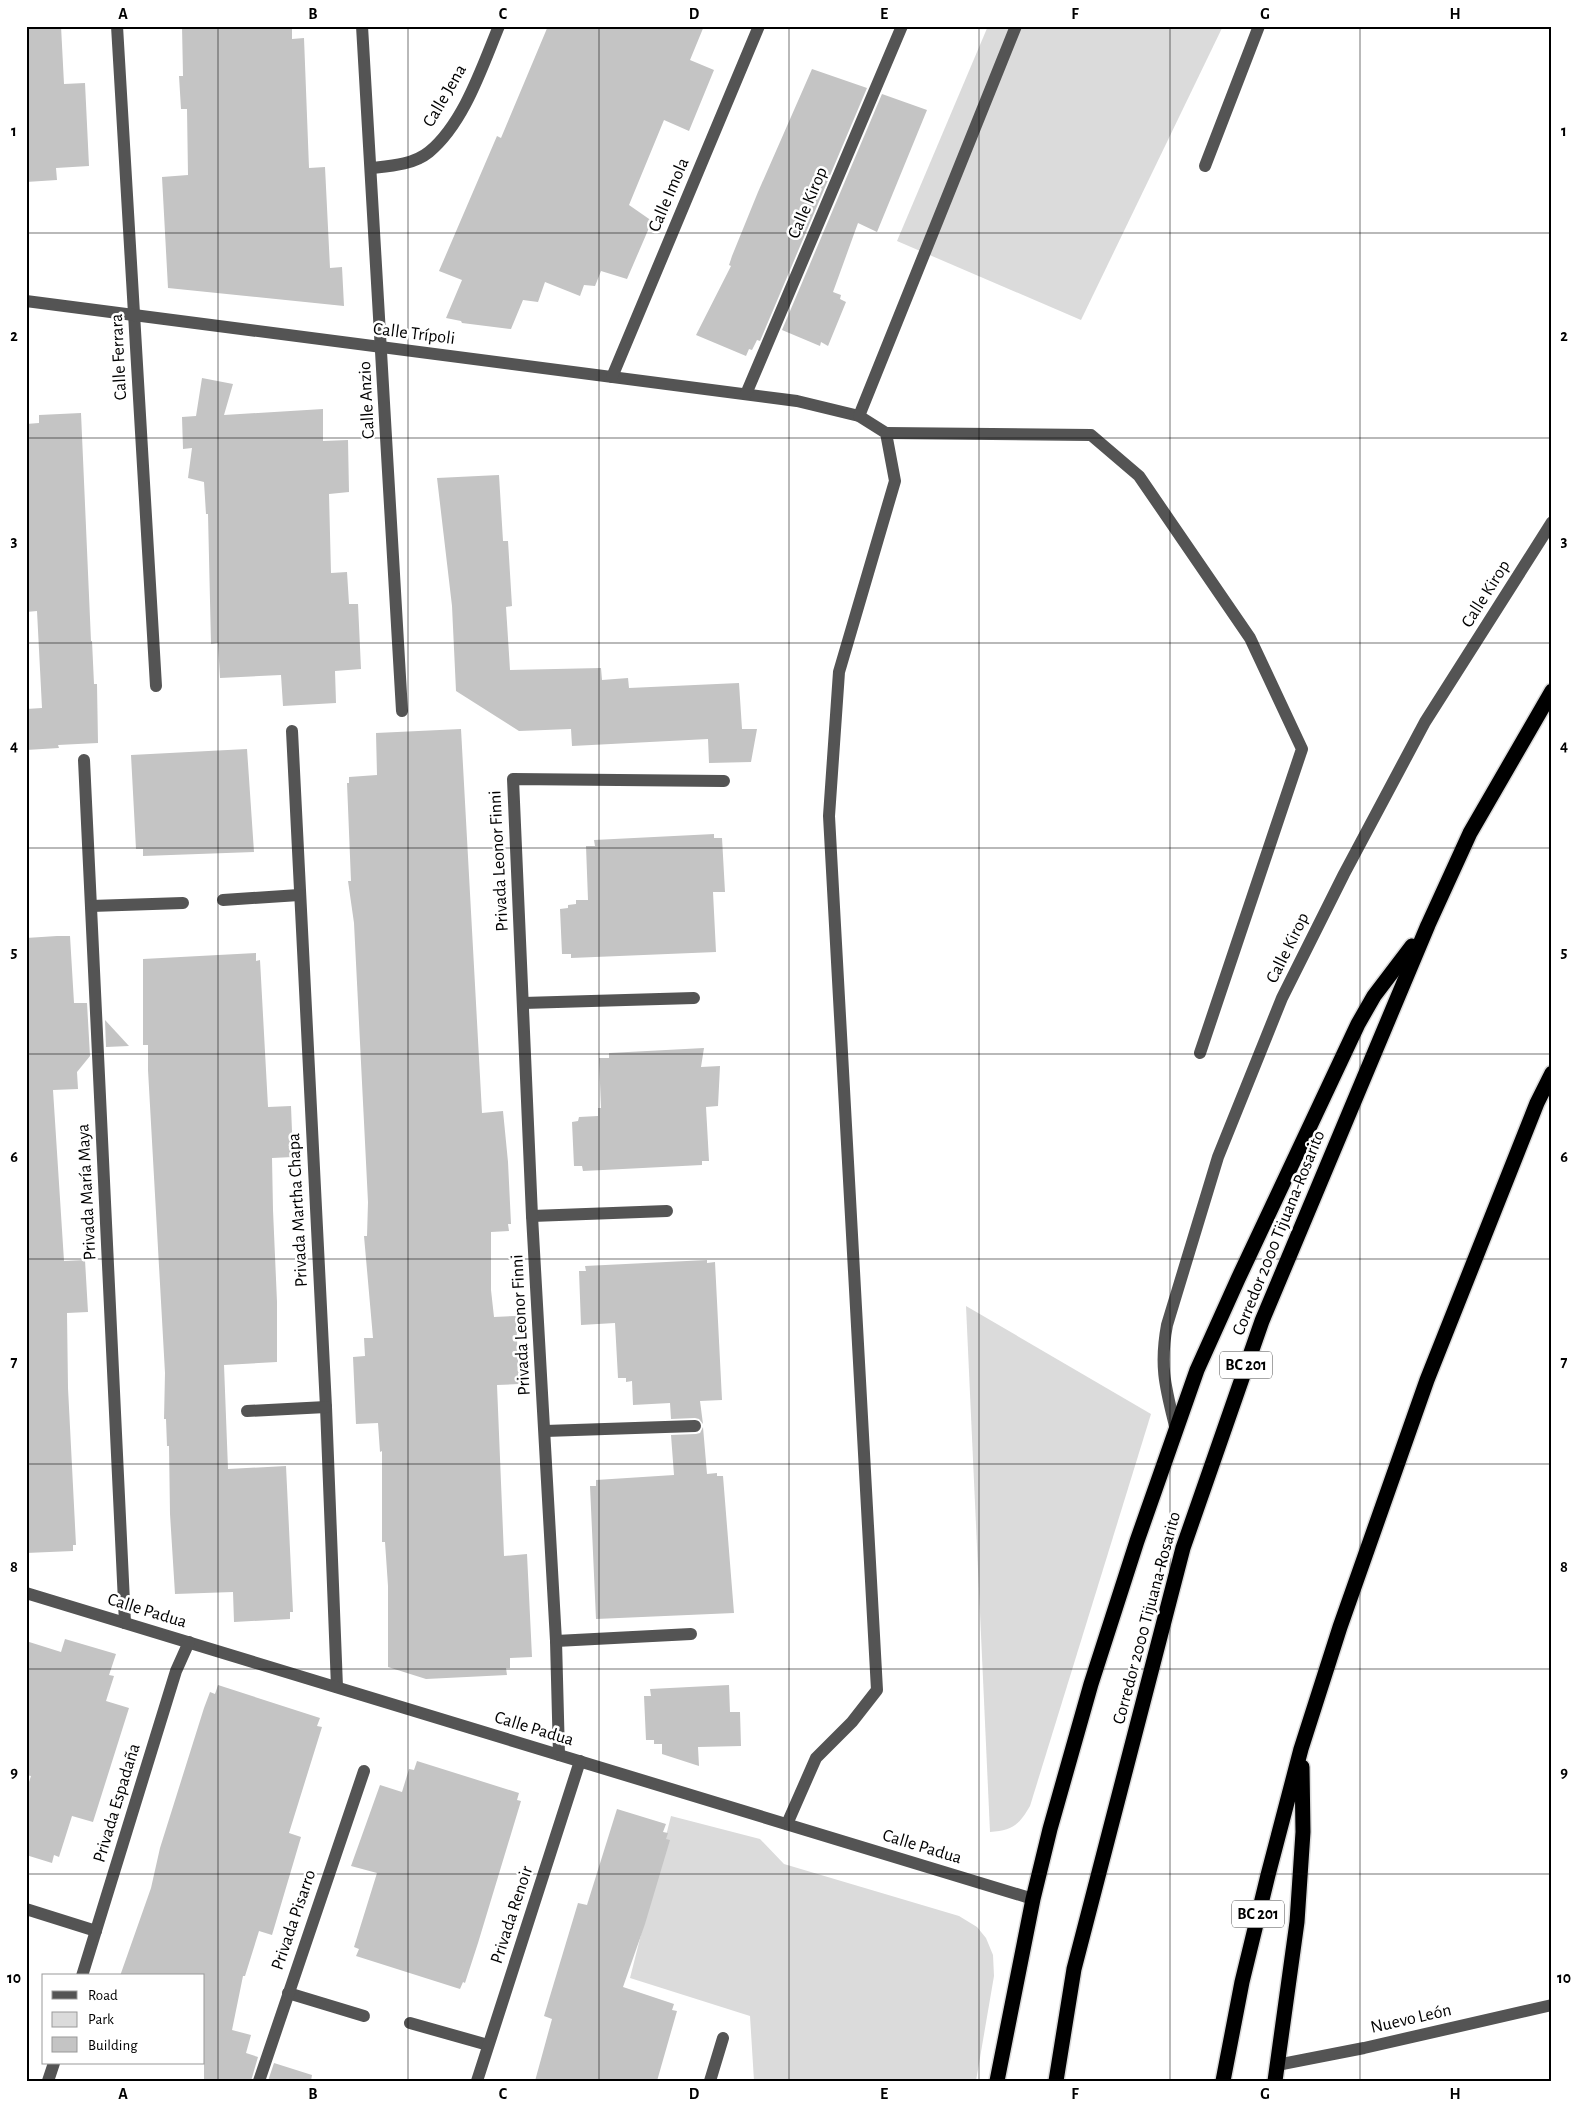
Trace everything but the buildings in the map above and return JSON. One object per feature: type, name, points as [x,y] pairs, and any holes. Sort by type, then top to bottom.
[{"type":"highway","name":"Corredor 2000 Tijuana-Rosarito","points":[[1056,2081],[1074,1969],[1183,1548],[1262,1321],[1428,925],[1470,833],[1552,691]]},
{"type":"highway","points":[[997,2081],[1032,1898],[1091,1684],[1197,1370],[1358,1024],[1374,996],[1428,925]]},
{"type":"highway","name":"BC 201","points":[[1223,2081],[1244,1973],[1301,1749],[1340,1627],[1427,1380],[1537,1103],[1552,1073]]},
{"type":"highway","points":[[1275,2081],[1298,1922],[1303,1832],[1301,1749]]},
{"type":"street","name":"Calle Ferrara","points":[[117,26],[156,686]]},
{"type":"street","name":"Calle Anzio","points":[[362,26],[402,711]]},
{"type":"street","name":"Calle Jena","points":[[371,168],[403,164],[428,153],[449,130],[471,92],[499,26]]},
{"type":"street","name":"Calle Imola","points":[[612,377],[758,26]]},
{"type":"street","name":"Calle Kirop","points":[[746,394],[902,26]]},
{"type":"street","points":[[859,416],[1016,26]]},
{"type":"street","points":[[1206,166],[1259,26]]},
{"type":"street","name":"Calle Trípoli","points":[[26,302],[797,401],[859,416],[886,432]]},
{"type":"street","points":[[788,1824],[816,1758],[852,1722],[877,1690],[829,816],[839,672],[896,480],[886,432],[1090,435],[1139,476],[1250,638],[1302,749],[1200,1053]]},
{"type":"street","name":"Calle Kirop","points":[[1176,1430],[1163,1374],[1162,1350],[1167,1326],[1218,1157],[1282,998],[1344,874],[1425,722],[1552,522]]},
{"type":"street","name":"Privada Martha Chapa","points":[[292,731],[326,1406],[337,1687]]},
{"type":"street","name":"Privada María Maya","points":[[84,760],[125,1623]]},
{"type":"street","name":"Privada Leonor Finni","points":[[559,1755],[556,1641],[532,1216],[513,779],[724,781]]},
{"type":"street","points":[[223,900],[299,895]]},
{"type":"street","points":[[91,906],[183,902]]},
{"type":"street","points":[[523,1003],[694,998]]},
{"type":"street","points":[[532,1216],[667,1211]]},
{"type":"street","points":[[247,1411],[326,1406]]},
{"type":"street","points":[[545,1432],[695,1426]]},
{"type":"street","name":"Calle Padua","points":[[26,1593],[1032,1898]]},
{"type":"street","points":[[556,1641],[691,1634]]},
{"type":"street","name":"Privada Espadaña","points":[[83,1974],[176,1671],[189,1642]]},
{"type":"street","name":"Privada Renoir","points":[[477,2081],[580,1761]]},
{"type":"street","name":"Privada Pisarro","points":[[260,2081],[364,1771]]},
{"type":"street","points":[[26,1909],[96,1931]]},
{"type":"street","points":[[288,1993],[364,2016]]},
{"type":"street","name":"Nuevo León","points":[[1277,2065],[1364,2048],[1552,2005]]},
{"type":"street","points":[[410,2023],[488,2045]]},
{"type":"street","points":[[710,2081],[723,2038]]},
{"type":"street","points":[[48,2081],[54,2064]]},
{"type":"green space","points":[[988,26],[1223,26],[1081,320],[897,241]]},
{"type":"green space","points":[[966,1306],[1151,1414],[1030,1806],[1014,1826],[990,1832]]},
{"type":"green space","points":[[671,1816],[760,1839],[784,1864],[959,1916],[977,1927],[986,1938],[993,1955],[994,1976],[976,2081],[754,2081],[750,2016],[630,1978]]}]
